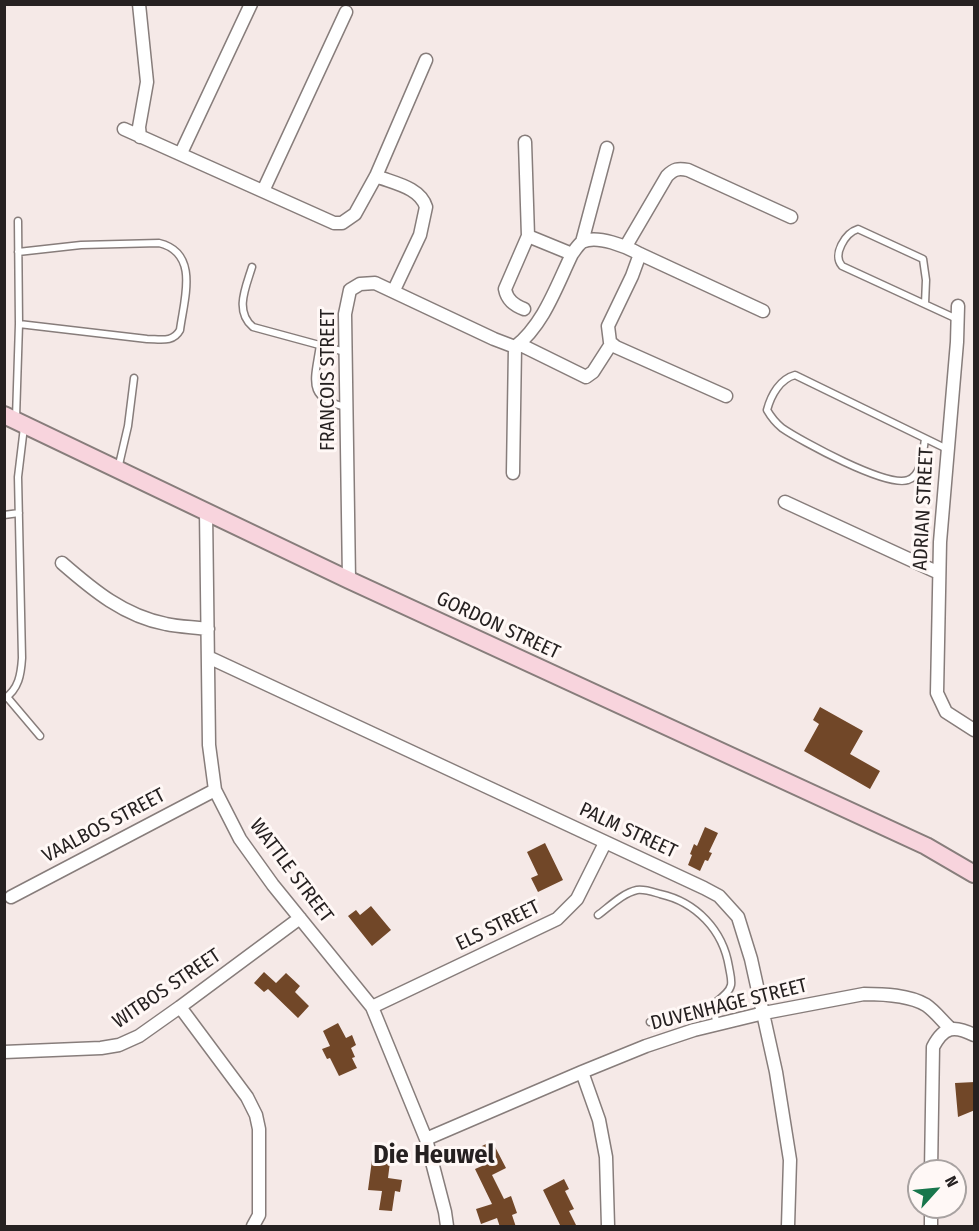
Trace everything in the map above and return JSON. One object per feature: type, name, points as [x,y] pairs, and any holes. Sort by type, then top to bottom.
[{"type":"street","points":[[181,153],[251,4]]},
{"type":"street","points":[[140,137],[139,127],[147,82],[141,6]]},
{"type":"street","points":[[263,191],[346,12]]},
{"type":"street","points":[[124,129],[334,223],[342,223],[356,214],[376,176],[426,60]]},
{"type":"street","points":[[524,309],[513,304],[505,289],[528,236],[525,142]]},
{"type":"street","points":[[513,473],[517,346],[528,338],[540,321],[572,254],[582,242],[607,148]]},
{"type":"street","points":[[626,246],[667,176],[680,168],[792,218]]},
{"type":"street","points":[[376,176],[412,190],[418,194],[426,207],[420,236],[394,290]]},
{"type":"street","points":[[528,236],[572,254]]},
{"type":"street","points":[[582,242],[602,241],[626,246],[763,310]]},
{"type":"street","points":[[640,254],[608,326],[607,333],[611,344],[726,396]]},
{"type":"street","name":"FRANCOIS STREET","points":[[349,580],[345,314],[353,287],[366,282],[394,290],[494,339],[517,346],[586,377],[593,372],[611,344]]},
{"type":"street","name":"ADRIAN STREET","points":[[958,306],[946,449],[939,573],[937,693],[946,712],[975,730]]},
{"type":"street","name":"GORDON STREET","points":[[15,421],[349,580],[926,846],[975,874]]},
{"type":"street","points":[[785,502],[939,573]]},
{"type":"street","name":"WATTLE STREET","points":[[206,511],[209,746],[215,790],[240,839],[372,1007],[426,1138],[447,1227]]},
{"type":"street","points":[[62,563],[101,596],[142,617],[166,624],[208,629]]},
{"type":"street","name":"PALM STREET","points":[[208,657],[704,888],[719,896],[729,905],[738,917],[751,959],[776,1072],[790,1160],[788,1227]]},
{"type":"street","name":"VAALBOS STREET","points":[[11,897],[215,790]]},
{"type":"street","name":"ELS STREET","points":[[372,1007],[557,919],[577,900],[605,843]]},
{"type":"street","name":"WITBOS STREET","points":[[4,1052],[110,1047],[139,1036],[300,918]]},
{"type":"street","name":"DUVENHAGE STREET","points":[[426,1138],[646,1046],[717,1024],[764,1013],[864,994],[880,994],[903,997],[927,1005],[951,1029]]},
{"type":"street","points":[[180,1007],[247,1097],[256,1115],[259,1129],[259,1215],[255,1224]]},
{"type":"street","points":[[931,1159],[933,1047],[940,1035],[951,1029],[960,1028],[975,1035]]},
{"type":"street","points":[[582,1072],[599,1120],[606,1157],[608,1227]]},
{"type":"lane","points":[[18,221],[19,324],[15,421],[22,658],[21,676],[6,698],[40,736]]},
{"type":"lane","points":[[925,304],[926,280],[923,259],[858,228],[849,233],[837,255],[838,262],[842,266],[925,304],[958,319]]},
{"type":"lane","points":[[18,252],[81,245],[159,243],[171,246],[179,253],[185,263],[187,276],[180,330],[177,335],[168,339],[147,339],[19,324]]},
{"type":"lane","points":[[252,267],[243,302],[245,320],[253,327],[345,352]]},
{"type":"lane","points":[[320,345],[315,379],[316,390],[329,403],[346,407]]},
{"type":"lane","points":[[925,439],[920,464],[913,477],[901,481],[881,478],[802,441],[780,426],[767,410],[780,384],[795,375],[946,449]]},
{"type":"lane","points":[[118,470],[128,426],[134,378]]},
{"type":"lane","points":[[4,515],[19,513]]},
{"type":"lane","points":[[598,915],[628,893],[638,890],[666,895],[684,902],[709,921],[717,934],[728,959],[731,979],[728,992],[712,1005],[650,1022]]},
{"type":"lane","points":[[712,1005],[717,1024]]},
{"type":"building","points":[[820,707],[863,731],[850,754],[880,771],[870,789],[804,751],[819,724],[813,720]]},
{"type":"building","points":[[705,827],[718,833],[709,852],[712,853],[708,861],[705,860],[700,871],[688,865],[694,844],[697,846]]},
{"type":"building","points":[[545,843],[563,880],[538,892],[531,878],[538,875],[527,852]]},
{"type":"building","points":[[371,906],[391,930],[372,946],[348,916],[356,910],[360,915]]},
{"type":"building","points":[[264,972],[276,983],[286,973],[300,986],[295,992],[309,1006],[298,1018],[268,989],[264,992],[254,983]]},
{"type":"building","points":[[338,1023],[346,1038],[352,1035],[356,1045],[351,1048],[355,1057],[352,1058],[357,1068],[339,1076],[330,1058],[327,1059],[322,1049],[330,1046],[323,1031]]},
{"type":"building","points":[[975,1082],[975,1110],[958,1117],[955,1083]]},
{"type":"building","points":[[492,1141],[506,1168],[492,1175],[504,1199],[511,1196],[517,1213],[512,1215],[516,1227],[500,1227],[497,1218],[481,1224],[476,1209],[492,1204],[475,1169],[482,1166],[474,1150]]},
{"type":"building","points":[[372,1160],[390,1162],[388,1178],[402,1180],[400,1192],[395,1191],[392,1211],[379,1210],[382,1191],[368,1190]]},
{"type":"building","points":[[564,1179],[569,1189],[565,1191],[574,1209],[569,1211],[577,1227],[561,1227],[543,1190]]},
{"type":"district","name":"Die Heuwel","points":[[434,1156]]}]
